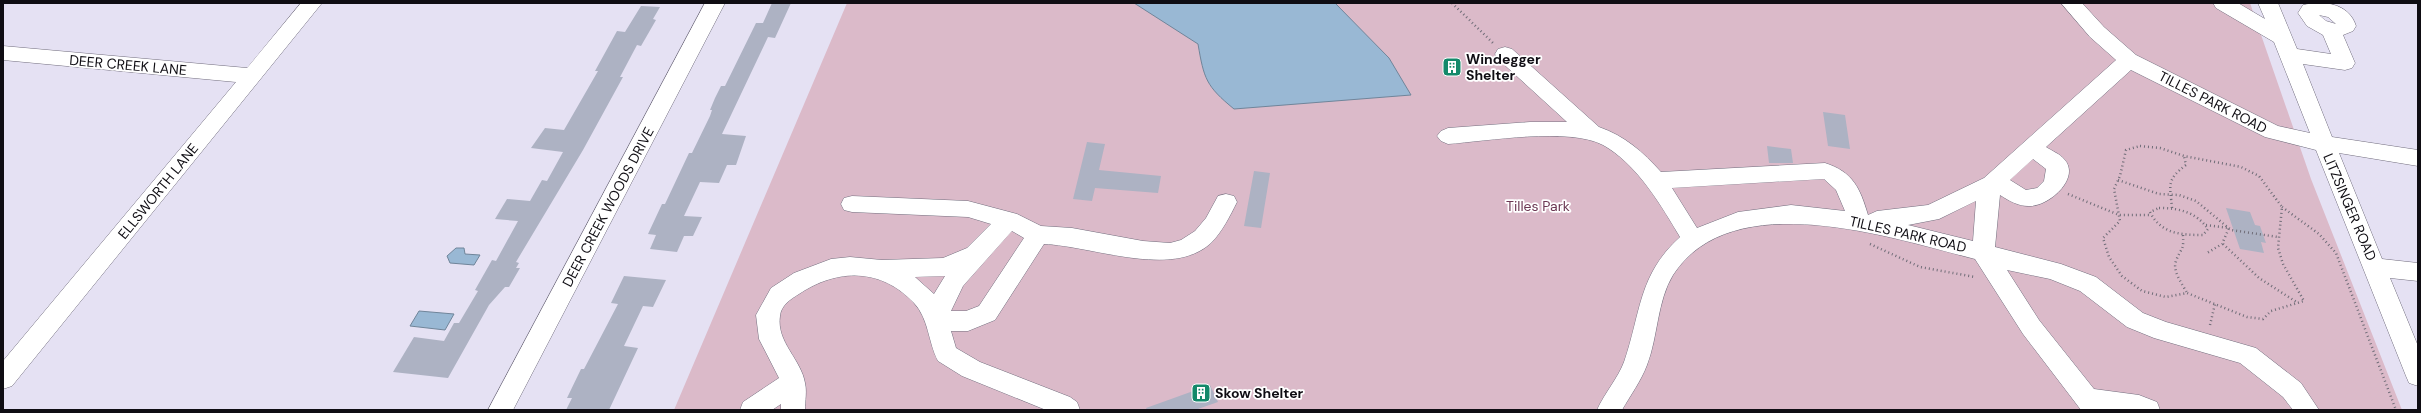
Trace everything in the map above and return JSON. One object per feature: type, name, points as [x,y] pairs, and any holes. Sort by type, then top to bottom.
[{"type":"street","name":"ELLSWORTH LANE","points":[[3,380],[312,3]]},
{"type":"street","name":"DEER CREEK WOODS DRIVE","points":[[500,410],[715,3]]},
{"type":"street","name":"TILLES PARK ROAD","points":[[2071,3],[2097,32],[2129,60],[2272,132],[2418,158]]},
{"type":"street","points":[[2223,3],[2285,46],[2345,63],[2331,29]]},
{"type":"street","name":"LITZSINGER ROAD","points":[[2268,3],[2418,376]]},
{"type":"street","points":[[1505,54],[1593,134]]},
{"type":"street","name":"DEER CREEK LANE","points":[[6,57],[253,76]]},
{"type":"street","points":[[1653,181],[1825,171],[1835,173],[1851,194],[1859,221],[1891,219],[1931,213],[1994,182],[2129,60]]},
{"type":"street","points":[[1448,136],[1554,130],[1593,134],[1608,138],[1624,149],[1653,181],[1681,219],[1692,239]]},
{"type":"street","points":[[1994,182],[2024,198],[2041,196],[2049,191],[2058,176],[2057,165],[2032,148]]},
{"type":"street","name":"TILLES PARK ROAD","points":[[1994,182],[1987,201],[1982,252],[2031,327],[2091,404],[2139,406],[2148,410]]},
{"type":"street","points":[[852,204],[968,209],[1009,220],[1038,234],[1071,237],[1164,252],[1181,250],[1199,240],[1216,223],[1226,202]]},
{"type":"street","name":"TILLES PARK ROAD","points":[[1610,410],[1635,365],[1653,296],[1662,273],[1675,255],[1692,239],[1738,221],[1792,214],[1859,221],[1982,252],[2003,260],[2053,270],[2088,284],[2135,320],[2162,331],[2247,355],[2292,390],[2307,410]]},
{"type":"street","points":[[938,321],[950,287],[976,254],[1009,220]]},
{"type":"street","points":[[938,321],[968,321],[987,313],[1038,234]]},
{"type":"street","points":[[793,410],[793,382],[771,339],[768,315],[779,295],[802,280],[831,268],[850,266],[882,269],[945,267],[976,254]]},
{"type":"street","points":[[2375,267],[2418,272]]},
{"type":"street","points":[[882,269],[906,281],[923,296],[934,310],[946,354],[971,369],[1061,405],[1068,410]]},
{"type":"street","points":[[752,410],[793,382]]},
{"type":"path","points":[[1452,3],[1505,54]]},
{"type":"path","points":[[2282,206],[2278,237],[2283,264],[2304,301],[2271,311],[2263,319],[2247,317],[2187,293],[2166,297],[2142,291],[2122,276],[2109,257],[2103,238],[2120,221],[2114,189],[2126,150],[2140,146],[2160,148],[2184,156],[2226,163],[2259,176],[2282,206],[2319,234],[2336,253],[2396,410]]},
{"type":"path","points":[[2172,208],[2169,185],[2172,175],[2186,165],[2184,156]]},
{"type":"path","points":[[2118,180],[2159,194],[2170,194],[2196,201],[2229,228]]},
{"type":"path","points":[[2206,225],[2208,229],[2203,235],[2183,235],[2166,231],[2154,222],[2150,212],[2158,208],[2172,208],[2194,214],[2206,225],[2278,237]]},
{"type":"path","points":[[2119,215],[2151,215]]},
{"type":"path","points":[[2207,254],[2223,244],[2229,228]]},
{"type":"path","points":[[2183,235],[2184,248],[2175,262],[2176,272],[2187,293]]},
{"type":"path","points":[[1865,242],[1920,267],[1978,278],[1999,278]]},
{"type":"path","points":[[2223,244],[2259,278],[2298,303]]},
{"type":"green space","name":"Tilles Park","points":[[847,3],[2250,3],[2311,179],[2402,410],[674,410]]},
{"type":"water","points":[[1134,3],[1335,3],[1389,58],[1411,95],[1234,109],[1217,94],[1208,81],[1202,66],[1198,44]]},
{"type":"water","points":[[456,248],[464,248],[465,254],[480,255],[474,265],[450,263],[447,256]]},
{"type":"water","points":[[419,311],[454,314],[445,330],[410,326]]},
{"type":"building","points":[[772,3],[791,3],[775,38],[768,37],[722,134],[746,136],[736,165],[727,165],[719,183],[700,182],[684,216],[702,217],[693,236],[684,236],[677,252],[650,249],[656,235],[648,234],[662,204],[665,204],[689,153],[692,153],[710,116],[712,110],[710,110],[721,86],[725,86],[756,23],[763,23]]},
{"type":"building","points":[[641,6],[660,7],[653,19],[656,20],[641,46],[637,45],[620,77],[623,77],[583,150],[516,262],[519,263],[516,268],[520,268],[509,287],[505,287],[489,305],[448,378],[393,372],[414,337],[444,341],[454,323],[459,323],[478,291],[475,290],[492,260],[496,261],[518,221],[495,219],[507,199],[530,201],[542,180],[547,181],[563,152],[531,148],[545,128],[564,130],[598,71],[595,71],[617,31],[625,32]]},
{"type":"building","points":[[1823,112],[1845,115],[1850,149],[1828,146]]},
{"type":"building","points":[[1087,142],[1105,144],[1099,170],[1161,176],[1158,193],[1095,188],[1092,201],[1073,199]]},
{"type":"building","points":[[1767,146],[1791,149],[1793,163],[1769,163]]},
{"type":"building","points":[[1254,171],[1270,173],[1261,228],[1244,226]]},
{"type":"building","points":[[2226,208],[2250,212],[2255,225],[2260,226],[2266,243],[2261,242],[2264,253],[2240,249]]},
{"type":"building","points":[[624,276],[666,280],[653,307],[643,306],[624,346],[638,348],[609,410],[566,410],[572,398],[567,398],[581,369],[584,369],[618,304],[611,303]]},
{"type":"building","name":"Skow Shelter","points":[[1210,385],[1218,402],[1195,410],[1147,410],[1146,408]]},
{"type":"place","name":"Windegger Shelter","points":[[1452,67]]},
{"type":"place","name":"Skow Shelter","points":[[1201,393]]}]
